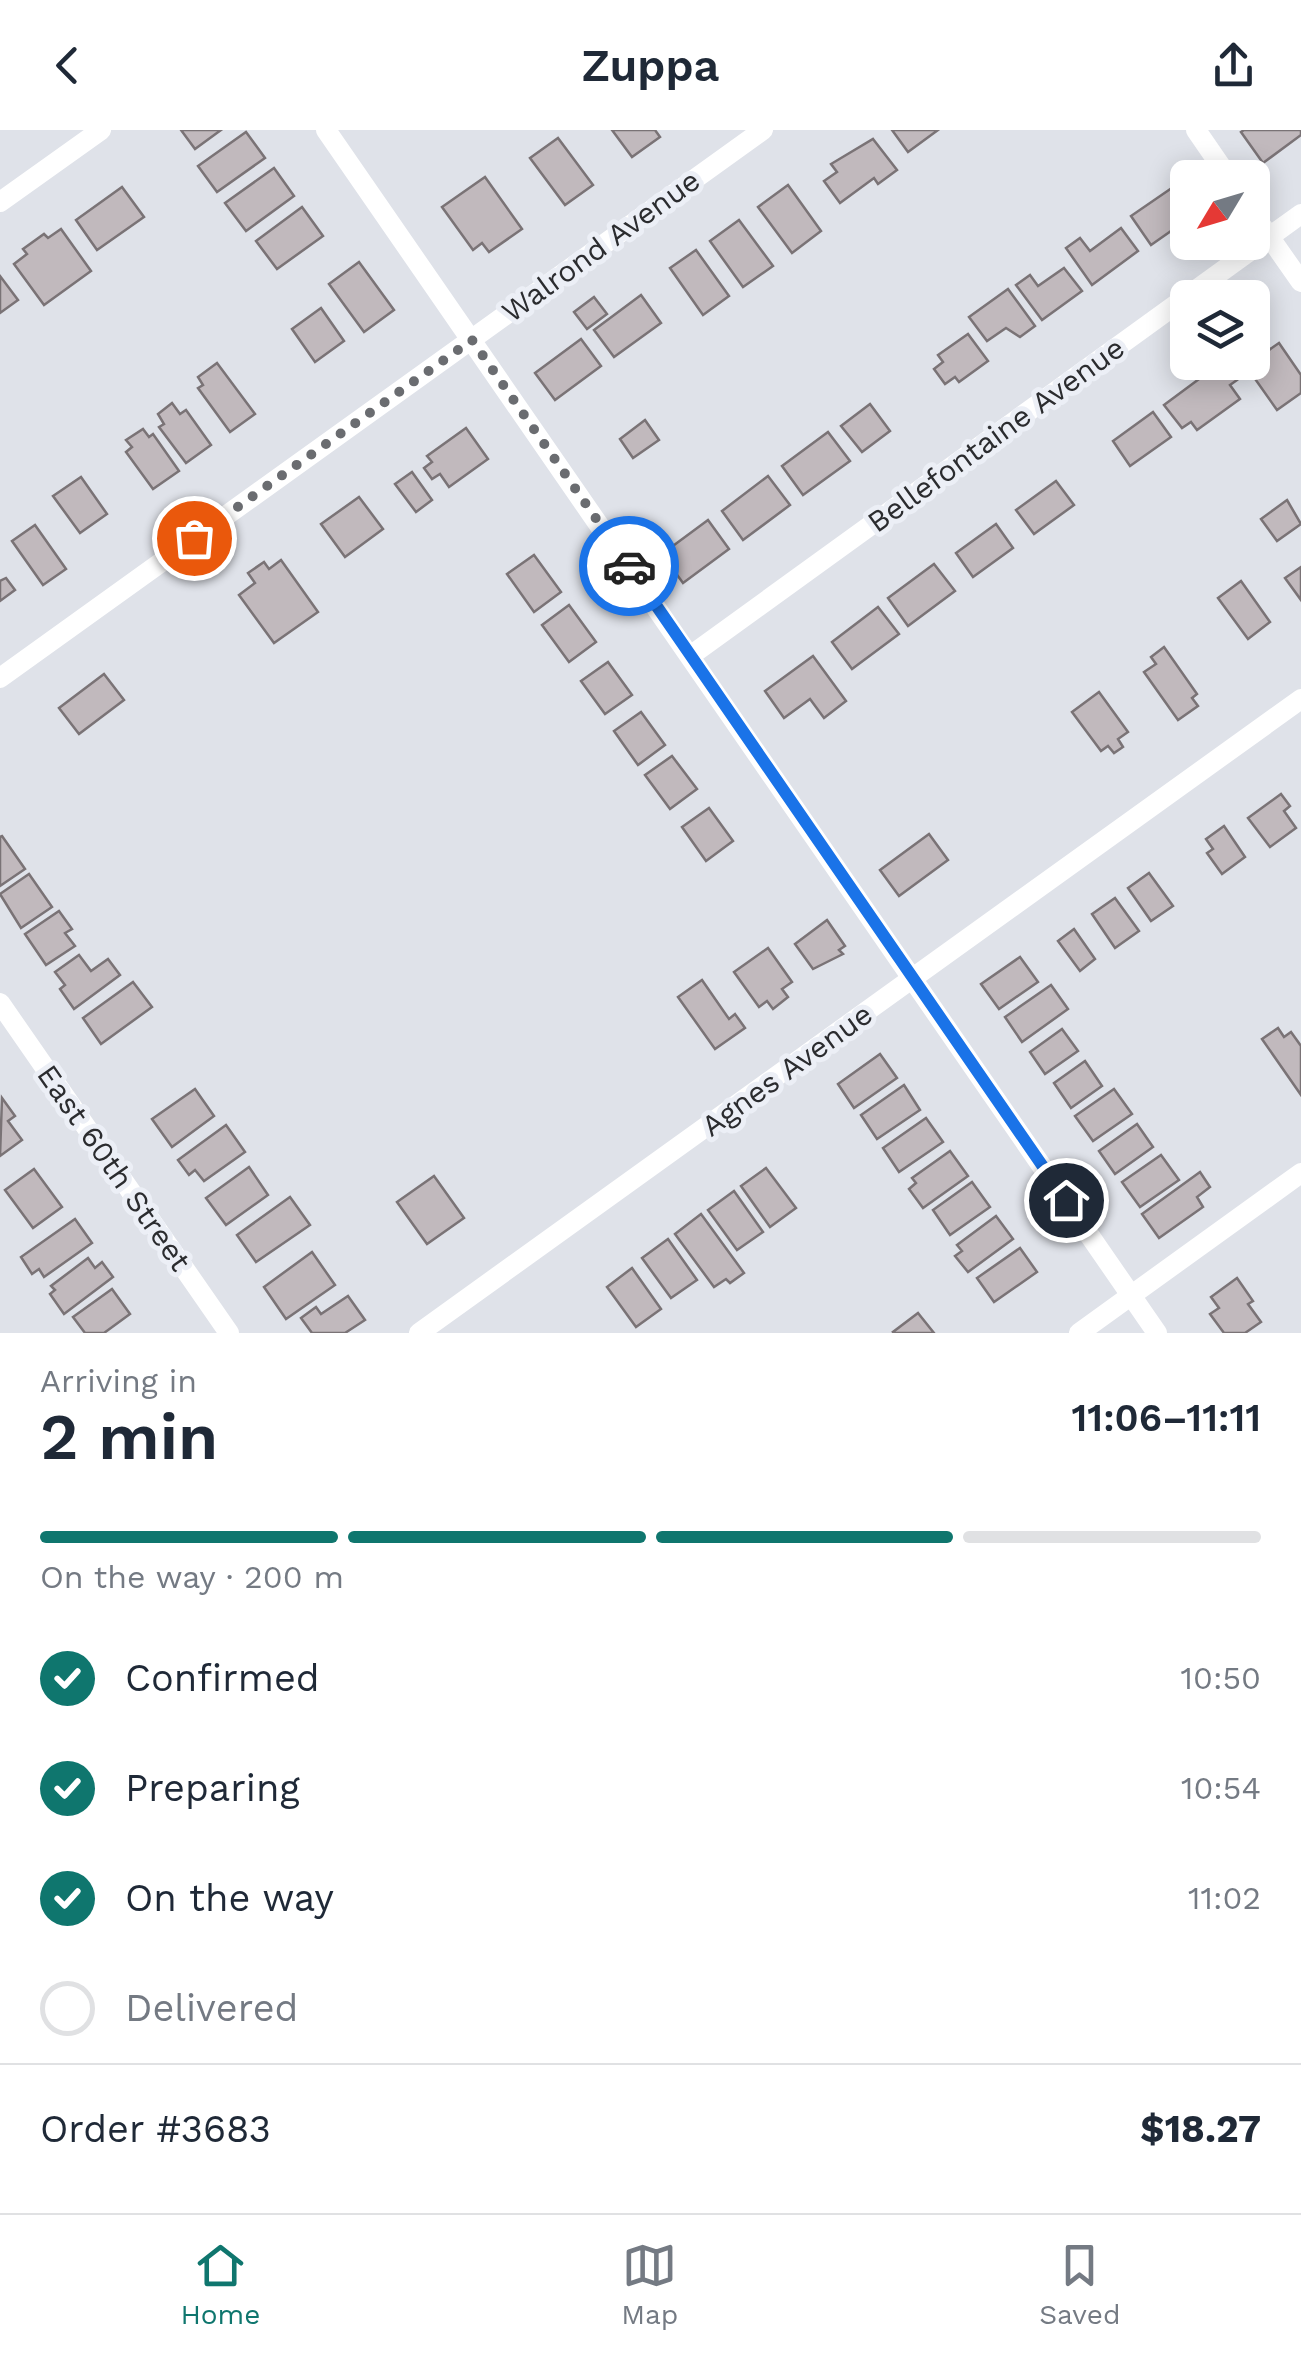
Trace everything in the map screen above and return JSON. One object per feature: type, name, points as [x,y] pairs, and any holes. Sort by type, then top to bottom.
[{"type":"street","points":[[0,202],[101,130]]},
{"type":"street","points":[[326,130],[1157,1333]]},
{"type":"street","name":"Walrond Avenue","points":[[0,678],[763,130]]},
{"type":"street","points":[[1196,130],[1217,160]]},
{"type":"street","name":"Bellefontaine Avenue","points":[[1270,237],[1301,214]]},
{"type":"street","points":[[1270,237],[1301,282]]},
{"type":"street","name":"Bellefontaine Avenue","points":[[690,656],[1238,260]]},
{"type":"street","name":"Agnes Avenue","points":[[418,1333],[1301,699]]},
{"type":"street","name":"East 60th Street","points":[[0,1004],[229,1333]]},
{"type":"street","points":[[1079,1333],[1301,1173]]},
{"type":"building","points":[[181,130],[221,130],[195,149]]},
{"type":"building","points":[[612,130],[655,130],[660,137],[632,157]]},
{"type":"building","points":[[892,130],[938,130],[908,152]]},
{"type":"building","points":[[1301,130],[1301,135],[1267,160],[1261,160],[1241,132]]},
{"type":"building","points":[[246,132],[265,158],[217,192],[198,166]]},
{"type":"building","points":[[558,138],[593,185],[565,205],[530,158]]},
{"type":"building","points":[[873,139],[897,170],[878,184],[874,178],[840,203],[824,181],[837,172],[831,164]]},
{"type":"building","points":[[274,168],[294,196],[246,231],[225,203]]},
{"type":"building","points":[[485,177],[522,229],[489,252],[482,243],[473,250],[442,207]]},
{"type":"building","points":[[788,185],[821,231],[792,253],[758,207]]},
{"type":"building","points":[[122,187],[144,217],[97,250],[76,220]]},
{"type":"building","points":[[1170,189],[1170,232],[1151,245],[1131,216]]},
{"type":"building","points":[[302,207],[323,236],[277,269],[256,241]]},
{"type":"building","points":[[739,220],[773,266],[743,287],[710,241]]},
{"type":"building","points":[[1121,228],[1138,251],[1092,285],[1066,248],[1080,238],[1090,251]]},
{"type":"building","points":[[61,229],[91,271],[44,305],[14,264],[27,254],[23,249],[44,234],[48,238]]},
{"type":"building","points":[[696,250],[729,296],[703,315],[670,268]]},
{"type":"building","points":[[359,262],[394,310],[364,332],[329,284]]},
{"type":"building","points":[[1064,268],[1082,291],[1042,320],[1016,285],[1030,275],[1038,286]]},
{"type":"building","points":[[0,276],[18,300],[0,313]]},
{"type":"building","points":[[1008,289],[1035,326],[1020,337],[1006,328],[987,341],[969,317]]},
{"type":"building","points":[[641,295],[661,323],[614,357],[594,330]]},
{"type":"building","points":[[594,297],[607,314],[587,329],[574,312]]},
{"type":"building","points":[[321,308],[344,341],[315,362],[292,329]]},
{"type":"building","points":[[968,334],[988,361],[959,382],[955,377],[945,384],[934,369],[943,362],[938,355]]},
{"type":"building","points":[[581,339],[601,366],[555,400],[535,373]]},
{"type":"building","points":[[1279,343],[1301,375],[1301,393],[1277,410],[1256,380],[1270,380],[1270,349]]},
{"type":"building","points":[[217,363],[255,414],[230,432],[198,388],[203,385],[198,377]]},
{"type":"building","points":[[1198,380],[1237,380],[1230,385],[1240,399],[1197,430],[1191,422],[1182,428],[1164,405]]},
{"type":"building","points":[[172,403],[180,414],[186,410],[211,445],[186,463],[159,427],[164,424],[158,414]]},
{"type":"building","points":[[870,404],[890,431],[862,452],[841,426]]},
{"type":"building","points":[[1153,412],[1171,437],[1130,466],[1113,441]]},
{"type":"building","points":[[645,420],[659,440],[633,458],[620,439]]},
{"type":"building","points":[[466,428],[488,459],[449,487],[440,474],[432,479],[424,468],[432,462],[427,456]]},
{"type":"building","points":[[143,429],[149,437],[153,434],[179,471],[153,489],[126,452],[132,447],[126,440]]},
{"type":"building","points":[[828,432],[850,461],[803,495],[782,466]]},
{"type":"building","points":[[412,472],[432,500],[416,512],[395,484]]},
{"type":"building","points":[[768,476],[790,505],[743,540],[722,511]]},
{"type":"building","points":[[81,477],[107,514],[80,533],[53,496]]},
{"type":"building","points":[[1056,481],[1074,505],[1034,534],[1016,510]]},
{"type":"building","points":[[359,497],[383,529],[345,557],[321,524]]},
{"type":"building","points":[[1287,500],[1301,524],[1277,541],[1261,519]]},
{"type":"building","points":[[708,520],[729,549],[683,583],[662,554]]},
{"type":"building","points":[[996,524],[1013,548],[973,577],[956,553]]},
{"type":"building","points":[[35,525],[66,569],[43,585],[12,541]]},
{"type":"building","points":[[534,555],[561,592],[534,612],[507,574]]},
{"type":"building","points":[[281,560],[318,612],[274,643],[239,595],[255,583],[248,573],[264,562],[269,569]]},
{"type":"building","points":[[934,564],[955,591],[908,626],[888,598]]},
{"type":"building","points":[[1301,567],[1301,600],[1285,578]]},
{"type":"building","points":[[6,578],[15,590],[0,601],[0,581]]},
{"type":"building","points":[[1241,581],[1270,622],[1248,639],[1218,598]]},
{"type":"building","points":[[569,605],[596,642],[569,662],[542,625]]},
{"type":"building","points":[[878,607],[899,634],[852,669],[832,642]]},
{"type":"building","points":[[1164,647],[1197,694],[1192,698],[1198,706],[1178,720],[1144,672],[1156,664],[1151,657]]},
{"type":"building","points":[[813,656],[846,701],[824,718],[810,699],[784,718],[765,691]]},
{"type":"building","points":[[608,662],[632,695],[605,714],[581,681]]},
{"type":"building","points":[[104,674],[124,700],[79,734],[59,708]]},
{"type":"building","points":[[1099,692],[1128,732],[1118,739],[1123,747],[1114,753],[1108,746],[1101,751],[1072,712]]},
{"type":"building","points":[[641,712],[665,745],[638,765],[614,731]]},
{"type":"building","points":[[672,756],[697,789],[670,809],[645,775]]},
{"type":"building","points":[[1281,794],[1290,806],[1284,811],[1296,828],[1270,847],[1248,818]]},
{"type":"building","points":[[709,808],[733,841],[706,861],[682,827]]},
{"type":"building","points":[[1224,826],[1245,857],[1222,874],[1207,853],[1213,849],[1206,839]]},
{"type":"building","points":[[929,834],[948,860],[899,896],[880,870]]},
{"type":"building","points":[[0,837],[25,869],[0,886]]},
{"type":"building","points":[[1149,873],[1173,906],[1151,921],[1128,888]]},
{"type":"building","points":[[29,874],[52,907],[21,928],[0,894]]},
{"type":"building","points":[[1115,898],[1139,931],[1115,948],[1092,914]]},
{"type":"building","points":[[59,911],[72,929],[65,933],[75,946],[46,965],[25,934]]},
{"type":"building","points":[[827,920],[845,946],[839,950],[843,954],[813,969],[795,944]]},
{"type":"building","points":[[1074,929],[1095,959],[1080,971],[1058,941]]},
{"type":"building","points":[[768,948],[792,982],[782,989],[788,997],[773,1009],[767,1001],[759,1007],[734,972]]},
{"type":"building","points":[[79,955],[91,971],[108,959],[120,975],[74,1009],[60,989],[65,985],[55,972]]},
{"type":"building","points":[[1020,957],[1038,982],[999,1009],[981,984]]},
{"type":"building","points":[[702,980],[729,1019],[735,1014],[745,1028],[715,1049],[678,997]]},
{"type":"building","points":[[133,982],[152,1007],[101,1044],[83,1018]]},
{"type":"building","points":[[1051,985],[1068,1009],[1022,1042],[1005,1017]]},
{"type":"building","points":[[1278,1028],[1284,1037],[1291,1032],[1301,1046],[1301,1095],[1262,1039]]},
{"type":"building","points":[[1062,1029],[1078,1051],[1045,1074],[1030,1052]]},
{"type":"building","points":[[880,1054],[897,1078],[854,1108],[838,1084]]},
{"type":"building","points":[[1085,1061],[1102,1086],[1071,1108],[1054,1083]]},
{"type":"building","points":[[904,1085],[920,1110],[877,1139],[861,1115]]},
{"type":"building","points":[[195,1089],[214,1116],[172,1147],[152,1119]]},
{"type":"building","points":[[1114,1089],[1132,1114],[1093,1141],[1075,1116]]},
{"type":"building","points":[[2,1098],[15,1116],[8,1121],[22,1140],[0,1156]]},
{"type":"building","points":[[926,1118],[943,1142],[899,1172],[883,1148]]},
{"type":"building","points":[[1137,1124],[1153,1147],[1115,1174],[1099,1151]]},
{"type":"building","points":[[226,1125],[245,1152],[204,1181],[195,1170],[189,1175],[178,1160]]},
{"type":"building","points":[[950,1151],[968,1176],[923,1208],[909,1189],[916,1183],[912,1178]]},
{"type":"building","points":[[1161,1155],[1179,1180],[1140,1207],[1122,1182]]},
{"type":"building","points":[[249,1167],[268,1195],[226,1225],[206,1198]]},
{"type":"building","points":[[766,1168],[796,1208],[770,1227],[741,1186]]},
{"type":"building","points":[[34,1169],[62,1207],[33,1228],[5,1190]]},
{"type":"building","points":[[1200,1172],[1210,1187],[1197,1197],[1203,1207],[1159,1238],[1142,1214]]},
{"type":"building","points":[[434,1176],[464,1218],[427,1244],[397,1202]]},
{"type":"building","points":[[972,1182],[990,1207],[950,1235],[933,1210]]},
{"type":"building","points":[[734,1191],[763,1232],[737,1250],[708,1210]]},
{"type":"building","points":[[290,1197],[310,1225],[256,1262],[237,1235]]},
{"type":"building","points":[[701,1214],[744,1273],[730,1283],[726,1279],[714,1287],[675,1234]]},
{"type":"building","points":[[996,1216],[1013,1239],[968,1272],[955,1256],[962,1251],[957,1245]]},
{"type":"building","points":[[75,1219],[92,1243],[44,1277],[39,1269],[32,1274],[21,1257]]},
{"type":"building","points":[[668,1239],[697,1280],[671,1298],[642,1258]]},
{"type":"building","points":[[1020,1248],[1037,1272],[994,1302],[977,1278]]},
{"type":"building","points":[[312,1252],[335,1285],[286,1319],[264,1287]]},
{"type":"building","points":[[88,1258],[95,1268],[102,1262],[113,1277],[64,1314],[50,1294],[55,1290],[51,1286]]},
{"type":"building","points":[[632,1268],[661,1309],[636,1327],[607,1287]]},
{"type":"building","points":[[1237,1278],[1253,1301],[1248,1304],[1261,1322],[1245,1333],[1224,1333],[1210,1314],[1219,1308],[1211,1297]]},
{"type":"building","points":[[112,1289],[130,1314],[104,1333],[85,1333],[73,1317]]},
{"type":"building","points":[[348,1296],[365,1320],[345,1333],[312,1333],[301,1318],[316,1307],[321,1314]]},
{"type":"building","points":[[918,1313],[934,1333],[893,1332]]},
{"type":"way so far","points":[[194,538],[472,340],[629,566]]},
{"type":"route","points":[[629,566],[1066,1200]]}]
